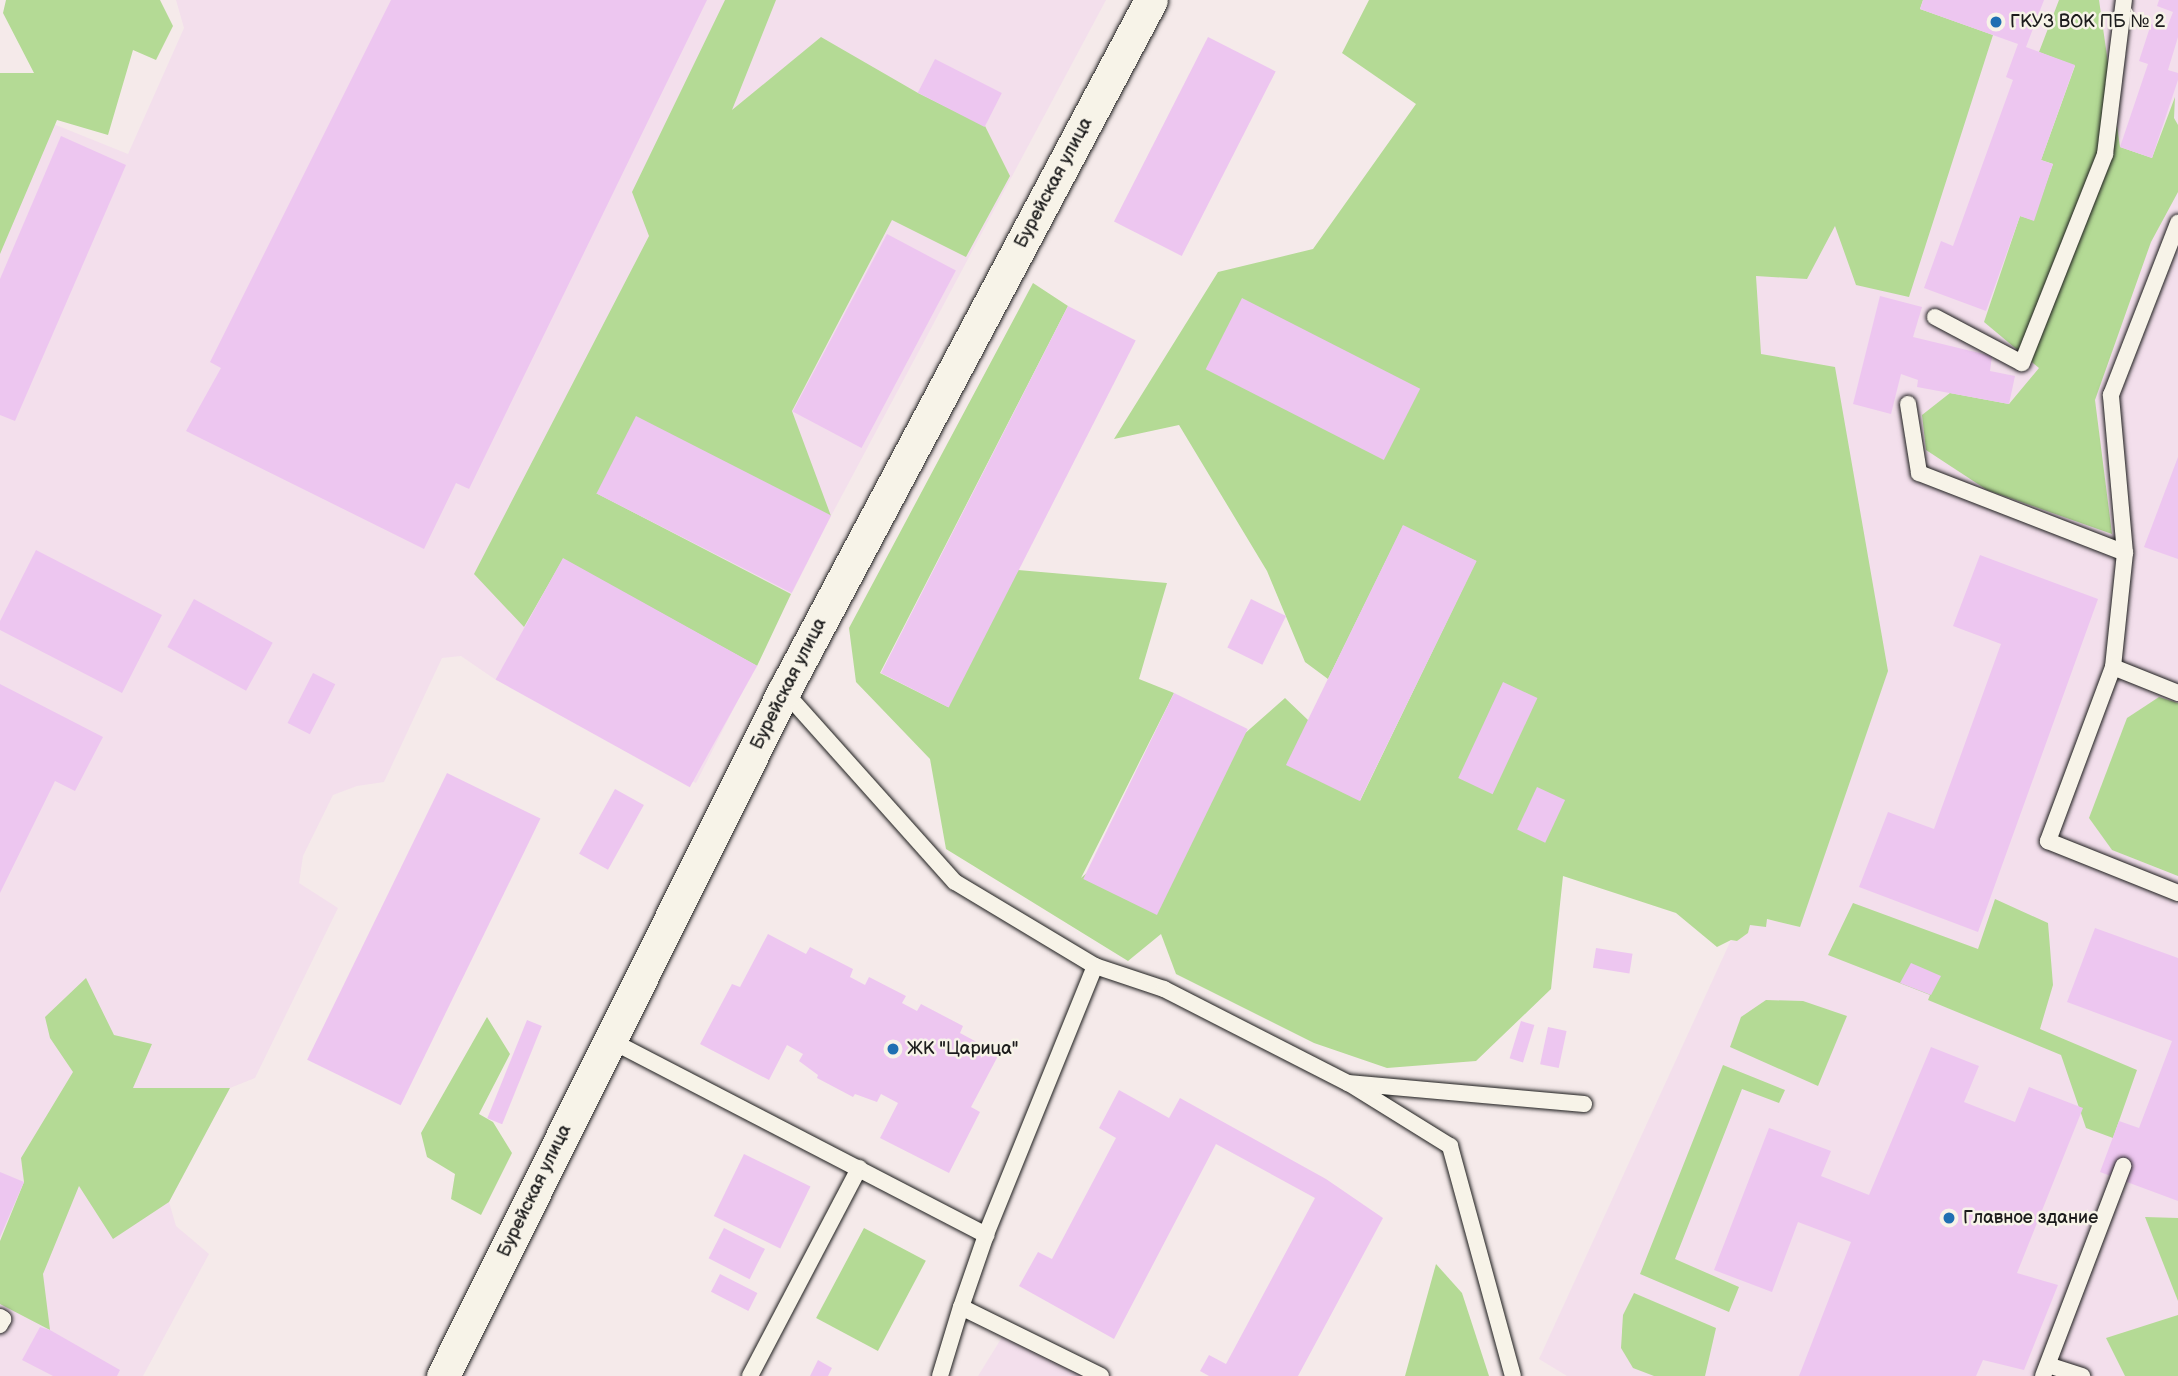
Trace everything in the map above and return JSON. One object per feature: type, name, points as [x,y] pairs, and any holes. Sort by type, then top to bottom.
[{"type":"street","name":"Бурейская улица","points":[[443,1376],[783,691],[1151,0]]},
{"type":"lane","points":[[1935,317],[2022,363],[2105,154],[2124,0]]},
{"type":"lane","points":[[2178,223],[2111,395],[2125,553],[2113,667],[2048,841],[2178,893]]},
{"type":"lane","points":[[1908,404],[1919,473],[2125,553]]},
{"type":"lane","points":[[2113,667],[2178,693]]},
{"type":"lane","points":[[783,691],[955,882],[1096,966],[1164,989],[1348,1083],[1450,1146],[1513,1376]]},
{"type":"lane","points":[[940,1376],[986,1235],[1096,966]]},
{"type":"lane","points":[[610,1040],[986,1235]]},
{"type":"lane","points":[[1348,1083],[1584,1104]]},
{"type":"lane","points":[[2082,1376],[2046,1370],[2123,1166]]},
{"type":"lane","points":[[750,1376],[859,1168]]},
{"type":"lane","points":[[961,1307],[1101,1376]]},
{"type":"lane","points":[[0,1317],[3,1319],[0,1325]]},
{"type":"shaded area","points":[[176,0],[1106,0],[831,516],[696,783],[496,680],[461,656],[442,658],[384,782],[357,786],[333,795],[303,856],[299,883],[338,908],[255,1078],[230,1088],[169,1202],[176,1226],[209,1254],[143,1376],[0,1376],[0,188],[31,115],[128,154],[184,28]]},
{"type":"shaded area","points":[[1789,0],[2178,0],[2178,1376],[1567,1376],[1539,1359],[1731,940],[1737,941],[1748,933],[1750,925],[1766,919],[1800,927],[1719,379]]},
{"type":"shaded area","points":[[1004,1334],[1086,1376],[978,1376]]},
{"type":"green space","points":[[6,0],[160,0],[173,26],[156,60],[133,50],[108,135],[57,120],[0,254],[0,73],[34,73],[3,13]]},
{"type":"green space","points":[[725,0],[776,0],[732,110],[821,37],[918,93],[985,126],[1010,176],[966,257],[892,220],[792,411],[831,516],[596,493],[791,594],[757,666],[563,559],[524,627],[474,574],[649,236],[632,192]]},
{"type":"green space","points":[[1369,0],[1923,0],[1920,9],[1993,35],[1909,297],[1856,285],[1835,226],[1807,279],[1756,276],[1761,354],[1835,367],[1888,671],[1800,927],[1767,919],[1766,927],[1750,925],[1748,933],[1737,941],[1731,940],[1717,947],[1676,913],[1563,876],[1551,989],[1476,1061],[1387,1068],[1314,1043],[1176,974],[1161,934],[1128,961],[946,849],[930,759],[856,682],[849,628],[1033,283],[1068,306],[880,673],[948,707],[1018,570],[1167,583],[1139,679],[1174,693],[1081,878],[1285,698],[1308,720],[1360,801],[1476,561],[1403,526],[1328,679],[1305,662],[1267,571],[1179,425],[1114,439],[1218,272],[1313,249],[1416,104],[1342,53]]},
{"type":"green space","points":[[2059,0],[2099,0],[2120,147],[2152,158],[2175,97],[2174,118],[2178,125],[2178,192],[2151,242],[2095,400],[2112,534],[1987,490],[1926,450],[1922,415],[1950,393],[2009,404],[2039,368],[1984,322],[2020,216],[2033,220],[2053,164],[2041,160],[2075,66],[2039,52]]},
{"type":"green space","points":[[2159,697],[2178,703],[2178,876],[2112,850],[2089,818],[2127,718]]},
{"type":"green space","points":[[1995,899],[2048,923],[2053,985],[2040,1029],[2137,1070],[2113,1138],[2086,1128],[2061,1055],[1928,1000],[1930,995],[1828,955],[1853,903],[1978,949]]},
{"type":"green space","points":[[86,978],[114,1035],[152,1044],[133,1088],[230,1088],[169,1202],[113,1239],[79,1186],[43,1274],[50,1330],[0,1304],[0,1241],[24,1182],[21,1158],[73,1072],[50,1038],[45,1017]]},
{"type":"green space","points":[[1766,1000],[1803,1001],[1847,1016],[1818,1086],[1730,1047],[1741,1017]]},
{"type":"green space","points":[[487,1017],[510,1054],[479,1114],[493,1122],[512,1153],[481,1215],[451,1199],[455,1174],[427,1157],[421,1133]]},
{"type":"green space","points":[[1723,1065],[1785,1090],[1779,1103],[1742,1089],[1675,1259],[1739,1287],[1729,1312],[1640,1274]]},
{"type":"green space","points":[[2145,1217],[2178,1218],[2178,1301]]},
{"type":"green space","points":[[864,1228],[926,1261],[878,1351],[816,1318]]},
{"type":"green space","points":[[1436,1264],[1462,1293],[1489,1376],[1405,1376]]},
{"type":"green space","points":[[1634,1293],[1716,1328],[1705,1376],[1654,1376],[1633,1368],[1621,1348],[1623,1315]]},
{"type":"green space","points":[[2178,1315],[2178,1376],[2125,1376],[2106,1338]]},
{"type":"building","points":[[391,0],[707,0],[469,489],[456,483],[424,549],[186,431],[221,368],[210,362]]},
{"type":"building","points":[[1923,0],[2044,0],[2026,47],[2075,65],[2041,160],[2053,164],[2034,221],[2020,216],[1986,311],[1924,288],[1941,241],[1953,246],[2013,80],[2006,77],[2018,44],[1920,9]]},
{"type":"building","points":[[2159,0],[2178,0],[2178,37],[2168,70],[2178,73],[2178,80],[2152,158],[2120,147],[2148,64],[2139,61],[2151,24],[2166,30],[2173,12],[2157,6]]},
{"type":"building","points":[[1208,37],[1276,72],[1182,256],[1114,221]]},
{"type":"building","points":[[935,59],[1002,93],[985,127],[918,93]]},
{"type":"building","points":[[61,136],[126,165],[15,421],[0,415],[0,279]]},
{"type":"building","points":[[887,234],[956,271],[862,448],[793,411]]},
{"type":"building","points":[[1880,296],[1922,307],[1913,337],[1992,356],[1990,371],[2015,376],[2009,404],[1917,387],[1918,380],[1901,374],[1891,414],[1853,404]]},
{"type":"building","points":[[1242,298],[1420,389],[1384,460],[1206,369]]},
{"type":"building","points":[[1068,306],[1136,341],[949,708],[881,673]]},
{"type":"building","points":[[636,416],[831,515],[792,593],[597,494]]},
{"type":"building","points":[[2178,457],[2178,559],[2144,547]]},
{"type":"building","points":[[1403,525],[1477,561],[1360,801],[1286,765]]},
{"type":"building","points":[[36,550],[162,615],[122,693],[0,630],[0,621]]},
{"type":"building","points":[[1980,555],[2098,599],[1978,932],[1859,887],[1888,812],[1934,829],[2001,644],[1953,626]]},
{"type":"building","points":[[563,558],[757,666],[690,787],[496,680]]},
{"type":"building","points":[[194,599],[273,643],[246,691],[167,647]]},
{"type":"building","points":[[1251,599],[1286,616],[1262,665],[1227,648]]},
{"type":"building","points":[[313,673],[335,684],[310,734],[288,723]]},
{"type":"building","points":[[1503,682],[1537,698],[1493,794],[1458,778]]},
{"type":"building","points":[[0,684],[103,737],[75,791],[55,781],[0,893]]},
{"type":"building","points":[[1174,693],[1248,729],[1157,915],[1083,879]]},
{"type":"building","points":[[447,773],[540,819],[401,1105],[307,1060]]},
{"type":"building","points":[[1537,787],[1565,800],[1545,843],[1517,830]]},
{"type":"building","points":[[615,789],[644,805],[608,870],[579,854]]},
{"type":"building","points":[[2095,928],[2178,958],[2178,1201],[2100,1172],[2119,1121],[2139,1128],[2172,1041],[2067,1002]]},
{"type":"building","name":"ЖК \"Царица\"","points":[[768,934],[806,954],[810,947],[853,969],[850,977],[865,985],[869,977],[906,996],[902,1003],[917,1011],[921,1004],[963,1026],[960,1033],[999,1054],[971,1107],[980,1112],[949,1173],[880,1138],[898,1103],[881,1094],[877,1102],[855,1094],[853,1097],[817,1078],[818,1075],[799,1061],[803,1054],[787,1045],[769,1080],[700,1044],[732,984],[740,987]]},
{"type":"building","points":[[1596,948],[1633,954],[1629,974],[1593,968]]},
{"type":"building","points":[[1911,963],[1941,976],[1931,995],[1900,983]]},
{"type":"building","points":[[527,1020],[542,1026],[502,1124],[487,1118]]},
{"type":"building","points":[[1521,1021],[1534,1025],[1523,1062],[1510,1058]]},
{"type":"building","points":[[1548,1027],[1567,1031],[1559,1068],[1540,1064]]},
{"type":"building","name":"Главное здание","points":[[1931,1047],[1979,1066],[1964,1102],[2015,1122],[2029,1087],[2083,1108],[2017,1273],[2058,1285],[2024,1370],[1983,1360],[1976,1376],[1799,1376],[1851,1242],[1798,1222],[1772,1292],[1714,1270],[1769,1128],[1831,1151],[1821,1176],[1869,1195]]},
{"type":"building","points":[[1119,1090],[1169,1118],[1180,1098],[1326,1179],[1383,1218],[1298,1376],[1209,1376],[1200,1371],[1209,1355],[1226,1364],[1315,1198],[1216,1144],[1114,1339],[1019,1286],[1038,1252],[1052,1259],[1116,1138],[1099,1128]]},
{"type":"building","points":[[744,1154],[811,1186],[780,1248],[714,1216]]},
{"type":"building","points":[[0,1172],[24,1182],[0,1237]]},
{"type":"building","points":[[724,1228],[765,1249],[750,1279],[709,1258]]},
{"type":"building","points":[[720,1274],[757,1293],[748,1311],[711,1292]]},
{"type":"building","points":[[40,1327],[120,1370],[117,1376],[53,1376],[22,1360]]},
{"type":"building","points":[[818,1360],[832,1368],[828,1376],[810,1376]]},
{"type":"place","name":"ГКУЗ ВОК ПБ № 2","points":[[1996,22]]},
{"type":"place","name":"ЖК \"Царица\"","points":[[893,1049]]},
{"type":"place","name":"Главное здание","points":[[1949,1218]]}]
